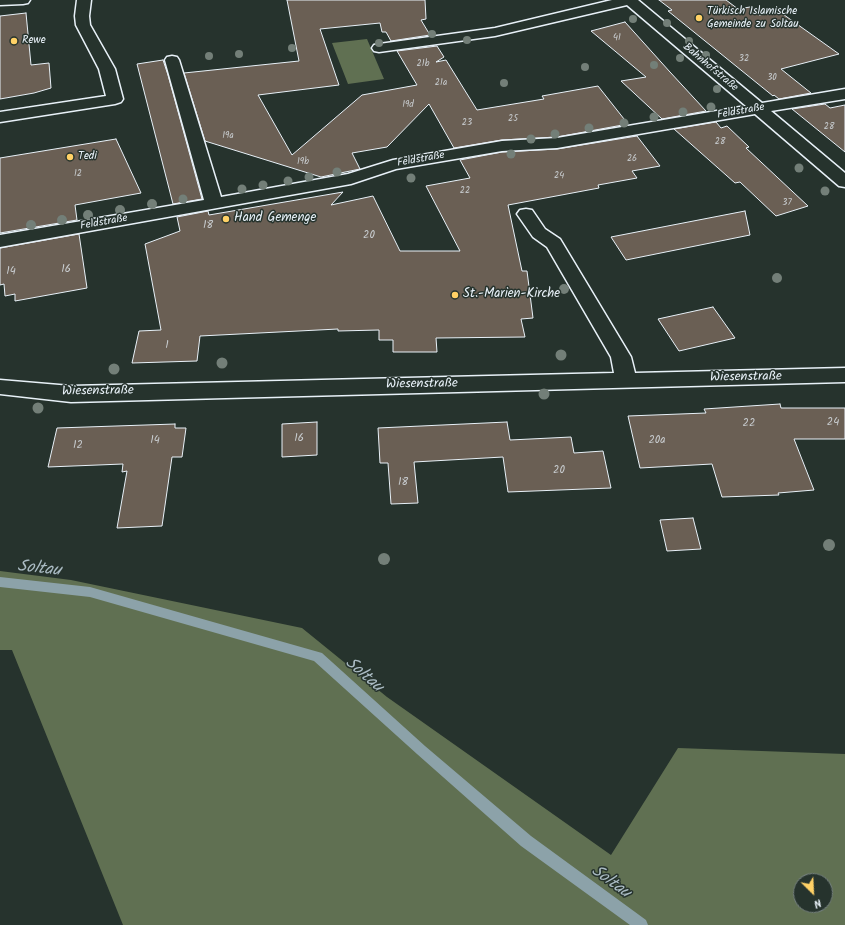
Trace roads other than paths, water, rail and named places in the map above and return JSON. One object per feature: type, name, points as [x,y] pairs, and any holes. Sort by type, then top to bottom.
[{"type":"street","points":[[0,1],[24,0]]},
{"type":"street","points":[[0,117],[115,99],[108,69],[83,25],[82,16],[84,0]]},
{"type":"street","points":[[379,48],[495,32],[630,0]]},
{"type":"street","name":"Bahnhofstraße","points":[[630,0],[845,182]]},
{"type":"street","points":[[172,60],[214,203]]},
{"type":"street","name":"Feldstraße","points":[[0,241],[351,179],[393,165],[502,146],[557,143],[845,94]]},
{"type":"street","points":[[526,214],[539,233],[554,243],[621,357],[626,380]]},
{"type":"street","name":"Wiesenstraße","points":[[0,387],[71,394],[845,375]]},
{"type":"waterway","name":"Soltau","points":[[0,582],[90,592],[318,657],[421,750],[526,841],[641,925]]},
{"type":"place","name":"Türkisch Islamische Gemeinde zu Soltau","points":[[699,18]]},
{"type":"place","name":"Rewe","points":[[14,41]]},
{"type":"place","name":"Tedi","points":[[70,157]]},
{"type":"place","name":"Hand Gemenge","points":[[226,219]]},
{"type":"place","name":"St.-Marien-Kirche","points":[[455,295]]}]
